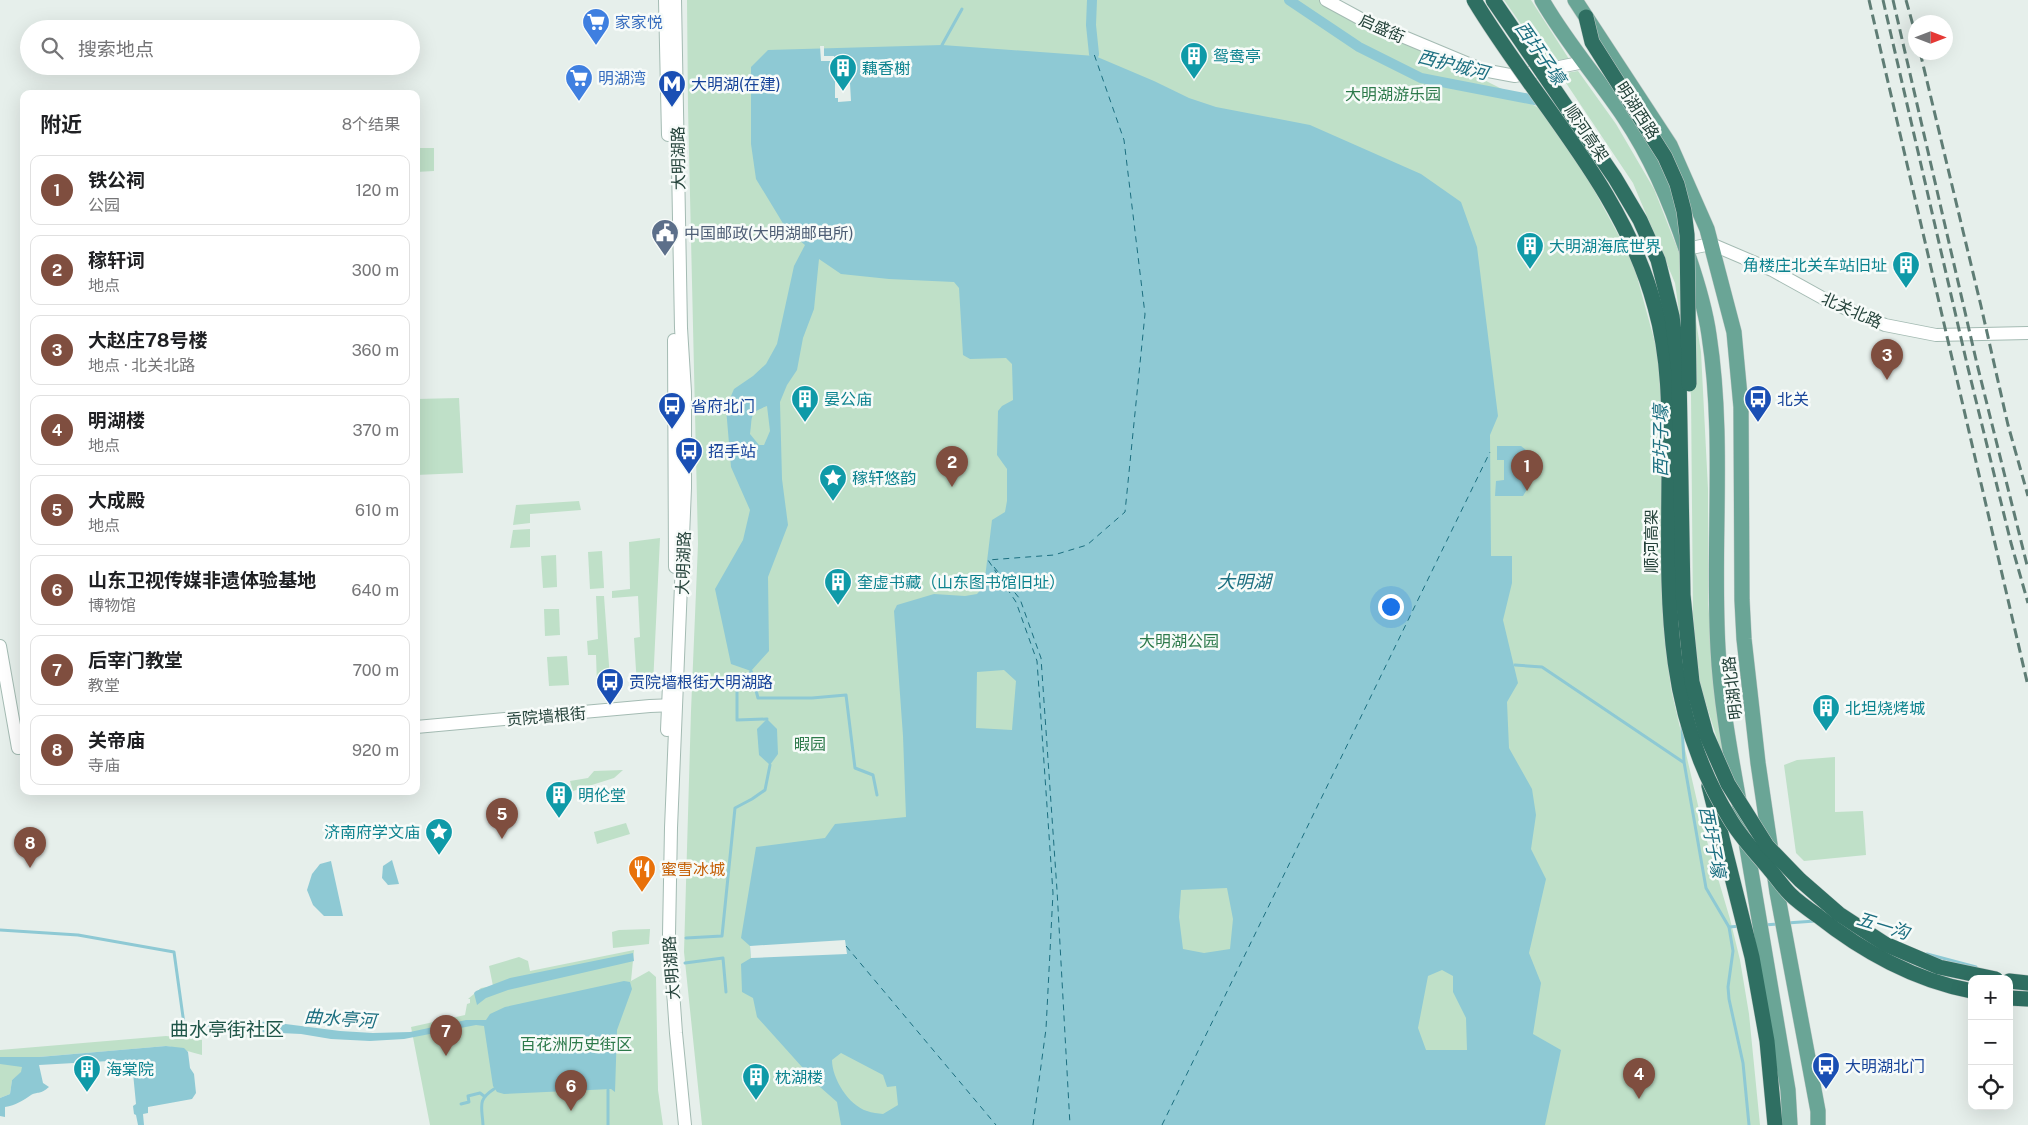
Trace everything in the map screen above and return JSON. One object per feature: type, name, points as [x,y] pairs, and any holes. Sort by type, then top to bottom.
[{"type":"highway","name":"顺河高架","points":[[1474,0],[1601,184],[1630,235],[1643,265],[1655,305],[1665,356],[1669,414],[1668,585],[1670,637],[1678,686],[1689,732],[1706,775],[1730,821],[1791,895],[1835,929],[1882,959],[1929,979],[1968,990]]},
{"type":"highway","name":"顺河高架","points":[[1493,0],[1615,178],[1640,220],[1658,260],[1672,316],[1679,372],[1683,595],[1692,682],[1706,734],[1728,784],[1767,846],[1800,880],[1839,914],[1885,944],[1939,967],[1977,975]]},
{"type":"highway","points":[[1586,17],[1592,42],[1665,157],[1677,184],[1684,211],[1689,408],[1690,592],[1687,633]]},
{"type":"highway","points":[[1706,775],[1752,957],[1767,1041],[1775,1125]]},
{"type":"highway","points":[[2013,981],[2028,983]]},
{"type":"highway","points":[[2013,998],[2028,999]]},
{"type":"main road","name":"大明湖路","points":[[665,0],[676,477],[669,934],[677,1052],[685,1125]]},
{"type":"main road","name":"大明湖路","points":[[675,0],[681,328],[685,392],[684,541],[662,850],[662,934],[666,1009],[677,1125]]},
{"type":"main road","name":"启盛街","points":[[1326,0],[1361,19],[1483,70],[1515,76],[1584,62]]},
{"type":"main road","name":"明湖西路","points":[[1542,0],[1554,22],[1624,118],[1642,147],[1657,177],[1686,249]]},
{"type":"main road","name":"明湖西路","points":[[1575,0],[1670,145],[1711,244]]},
{"type":"main road","points":[[1686,249],[1711,244]]},
{"type":"main road","name":"北关北路","points":[[1711,244],[1772,270],[1828,301],[1885,325],[1936,335],[2028,333]]},
{"type":"main road","name":"明湖北路","points":[[1711,244],[1734,332],[1739,371],[1742,416],[1742,600],[1744,639],[1758,763],[1777,892],[1818,1111],[1818,1125]]},
{"type":"main road","name":"明湖北路","points":[[1686,249],[1709,331],[1715,379],[1718,651],[1729,743],[1788,1090],[1790,1125]]},
{"type":"main road","points":[[0,646],[20,743]]},
{"type":"main road","name":"贡院墙根街","points":[[420,727],[672,705]]},
{"type":"green space","name":"大明湖","points":[[687,0],[1324,0],[1541,109],[1586,175],[1633,262],[1660,361],[1664,625],[1671,689],[1704,831],[1740,960],[1749,1014],[1760,1125],[702,1125],[684,952],[698,544]]},
{"type":"green space","points":[[1504,0],[1531,0],[1569,59],[1547,61]]},
{"type":"green space","points":[[1578,71],[1616,124],[1654,189],[1689,278],[1701,352],[1708,489],[1708,604],[1725,764],[1699,682],[1693,616],[1691,395],[1675,283],[1633,183],[1560,74]]},
{"type":"green space","points":[[420,148],[434,148],[434,171],[420,172]]},
{"type":"green space","points":[[459,398],[463,473],[420,475],[420,399]]},
{"type":"green space","points":[[579,501],[581,510],[530,514],[530,523],[513,525],[516,505]]},
{"type":"green space","points":[[530,529],[530,547],[510,548],[513,530]]},
{"type":"green space","points":[[660,538],[653,685],[637,686],[634,638],[640,637],[638,596],[612,598],[612,591],[630,589],[629,542]]},
{"type":"green space","points":[[602,551],[604,588],[590,589],[588,552]]},
{"type":"green space","points":[[556,555],[557,587],[543,588],[541,556]]},
{"type":"green space","points":[[596,596],[604,596],[610,679],[605,683],[597,684],[596,655],[588,655],[587,641],[598,639]]},
{"type":"green space","points":[[544,609],[559,609],[560,635],[545,636]]},
{"type":"green space","points":[[567,656],[569,685],[549,686],[547,657]]},
{"type":"green space","points":[[1835,757],[1835,812],[1863,811],[1866,855],[1804,861],[1796,853],[1784,765],[1797,760]]},
{"type":"green space","points":[[623,770],[614,778],[573,791],[570,781],[588,778],[594,771]]},
{"type":"green space","points":[[626,823],[630,834],[597,844],[594,832]]},
{"type":"green space","points":[[650,929],[649,944],[613,948],[612,932]]},
{"type":"green space","name":"百花洲历史街区","points":[[634,950],[631,981],[649,971],[656,977],[658,1090],[663,1125],[430,1125],[411,1027],[465,1015],[467,1004],[470,1003],[470,999],[468,999],[481,988],[493,986],[489,966],[519,957],[528,961],[530,971]]},
{"type":"green space","points":[[166,1036],[202,1040],[202,1055],[166,1046],[22,1057],[22,1072],[12,1080],[10,1094],[0,1098],[0,1050]]},
{"type":"water","name":"大明湖","points":[[942,45],[1095,56],[1189,98],[1216,107],[1310,125],[1421,174],[1461,202],[1477,247],[1498,416],[1490,435],[1491,556],[1512,556],[1512,583],[1503,620],[1518,683],[1507,702],[1509,748],[1532,789],[1536,815],[1531,849],[1546,879],[1529,953],[1541,983],[1533,1034],[1561,1050],[1545,1125],[841,1125],[837,1102],[820,1087],[757,1017],[753,998],[742,992],[741,964],[751,958],[750,946],[741,938],[756,847],[825,838],[835,824],[906,817],[903,736],[894,611],[897,605],[934,594],[965,596],[977,594],[984,586],[992,520],[1005,512],[1007,501],[1007,469],[997,455],[998,411],[1002,406],[1013,400],[1012,364],[1006,358],[970,359],[963,355],[959,288],[954,282],[889,279],[841,274],[819,259],[814,309],[803,338],[797,370],[787,385],[780,402],[782,479],[788,525],[768,577],[769,651],[751,671],[731,664],[715,589],[743,540],[750,510],[731,467],[726,408],[734,389],[766,364],[777,344],[794,266],[805,245],[787,230],[756,179],[751,144],[751,67],[768,50]],"holes":[[[767,406],[770,431],[764,445],[759,445],[750,434],[752,416]],[[1004,670],[1016,681],[1012,730],[976,728],[977,672]],[[1227,888],[1233,919],[1230,949],[1204,953],[1183,949],[1179,917],[1181,890]],[[1442,970],[1453,976],[1453,992],[1466,1018],[1467,1050],[1426,1050],[1418,1028],[1428,976]],[[841,1053],[883,1075],[887,1087],[896,1086],[898,1105],[883,1114],[869,1112],[860,1108],[842,1090],[832,1060]]]},
{"type":"water","points":[[1497,446],[1521,446],[1526,450],[1526,491],[1523,496],[1495,496],[1496,481],[1504,480],[1504,460],[1497,460]]},
{"type":"water","points":[[767,719],[777,729],[778,754],[770,765],[759,755],[757,729]]},
{"type":"water","points":[[392,860],[399,884],[388,885],[382,878],[383,866]]},
{"type":"water","points":[[331,861],[343,916],[324,916],[313,905],[307,890],[312,874],[320,864]]},
{"type":"water","points":[[633,953],[634,961],[508,990],[486,998],[477,1005],[474,993],[476,991],[510,978]]},
{"type":"water","points":[[624,981],[630,982],[632,989],[617,1030],[615,1092],[611,1089],[504,1094],[497,1092],[493,1086],[484,1026],[476,1025],[404,1039],[370,1041],[331,1039],[301,1034],[241,1031],[241,1021],[270,1022],[340,1031],[373,1033],[410,1032],[466,1020],[486,1020],[490,1014],[505,1007]]},
{"type":"water","points":[[166,1046],[184,1048],[188,1052],[190,1068],[194,1074],[196,1093],[192,1099],[148,1107],[148,1113],[143,1114],[144,1125],[138,1125],[136,1115],[134,1114],[133,1106],[136,1104],[133,1073],[128,1073],[127,1060],[39,1065],[43,1083],[49,1087],[16,1104],[5,1107],[5,1117],[0,1116],[0,1098],[10,1094],[12,1080],[21,1072],[22,1067],[0,1064],[0,1057],[39,1057]]},
{"type":"pier","points":[[820,46],[824,46],[824,56],[834,56],[835,69],[846,69],[847,83],[850,83],[851,101],[838,102],[838,98],[835,98],[835,82],[838,82],[838,74],[831,74],[830,61],[821,61]]},
{"type":"pier","points":[[845,940],[847,954],[751,958],[750,946]]},
{"type":"waterway","points":[[1092,0],[1091,25],[1094,54]]},
{"type":"waterway","name":"西护城河","points":[[1289,0],[1359,47],[1421,78],[1545,102],[1567,111]]},
{"type":"waterway","points":[[942,45],[962,9]]},
{"type":"waterway","points":[[1515,665],[1542,667],[1683,762]]},
{"type":"waterway","points":[[751,671],[758,698],[812,698],[846,695],[855,768],[873,775],[877,795]]},
{"type":"waterway","points":[[751,672],[737,688],[737,720],[767,719]]},
{"type":"waterway","name":"西圩子壕","points":[[1682,726],[1684,762],[1706,888],[1729,927],[1733,951],[1728,987],[1729,999],[1743,1063],[1749,1125]]},
{"type":"waterway","points":[[686,938],[722,936],[735,808],[765,790],[770,765]]},
{"type":"waterway","name":"五一沟","points":[[1787,923],[1815,921]]},
{"type":"waterway","name":"五一沟","points":[[1764,925],[1778,924]]},
{"type":"waterway","name":"五一沟","points":[[1729,927],[1741,926]]},
{"type":"waterway","points":[[0,930],[78,935],[174,952],[184,1024]]},
{"type":"waterway","name":"五一沟","points":[[1927,954],[1976,967]]},
{"type":"waterway","points":[[685,963],[723,958],[726,992]]},
{"type":"waterway","name":"曲水亭河","points":[[184,1024],[221,1027],[243,1026]]},
{"type":"waterway","points":[[483,1125],[483,1100],[494,1089]]},
{"type":"waterway","points":[[608,1090],[608,1125]]},
{"type":"waterway","points":[[461,1104],[469,1102],[468,1096],[480,1093],[484,1096]]},
{"type":"ferry route","points":[[1033,1125],[1046,1029],[1053,893],[1037,661],[1016,602],[988,560],[1054,555],[1087,545],[1125,512],[1145,314],[1124,140],[1094,54]]},
{"type":"ferry route","points":[[1162,1125],[1490,452]]},
{"type":"ferry route","points":[[994,567],[1020,599],[1041,658],[1057,890],[1070,1125]]},
{"type":"ferry route","points":[[846,946],[996,1125]]},
{"type":"railway","points":[[1869,0],[2028,686]]},
{"type":"railway","points":[[1883,0],[1967,364],[2011,543],[2028,603]]},
{"type":"railway","points":[[1893,0],[1977,364],[2028,569]]},
{"type":"railway","points":[[1906,0],[1910,15]]},
{"type":"railway","points":[[1922,60],[2008,425],[2028,496]]},
{"type":"place","name":"家家悦","points":[[596,46]]},
{"type":"place","name":"鸳鸯亭","points":[[1194,80]]},
{"type":"place","name":"藕香榭","points":[[843,92]]},
{"type":"place","name":"明湖湾","points":[[579,102]]},
{"type":"place","name":"大明湖(在建)","points":[[672,108]]},
{"type":"place","name":"中国邮政(大明湖邮电所)","points":[[665,257]]},
{"type":"place","name":"大明湖海底世界","points":[[1530,270]]},
{"type":"place","name":"角楼庄北关车站旧址","points":[[1906,289]]},
{"type":"place","name":"大赵庄78号楼","points":[[1887,380]]},
{"type":"place","name":"晏公庙","points":[[805,423]]},
{"type":"place","name":"北关","points":[[1758,423]]},
{"type":"place","name":"省府北门","points":[[672,430]]},
{"type":"place","name":"招手站","points":[[689,475]]},
{"type":"place","name":"稼轩词","points":[[952,487]]},
{"type":"place","name":"铁公祠","points":[[1527,491]]},
{"type":"place","name":"稼轩悠韵","points":[[833,502]]},
{"type":"place","name":"奎虚书藏（山东图书馆旧址）","points":[[838,606]]},
{"type":"place","name":"贡院墙根街大明湖路","points":[[610,706]]},
{"type":"place","name":"北坦烧烤城","points":[[1826,732]]},
{"type":"place","name":"明伦堂","points":[[559,819]]},
{"type":"place","name":"大成殿","points":[[502,839]]},
{"type":"place","name":"济南府学文庙","points":[[439,856]]},
{"type":"place","name":"关帝庙","points":[[30,868]]},
{"type":"place","name":"蜜雪冰城","points":[[642,893]]},
{"type":"place","name":"后宰门教堂","points":[[446,1056]]},
{"type":"place","name":"大明湖北门","points":[[1826,1090]]},
{"type":"place","name":"海棠院","points":[[87,1093]]},
{"type":"place","name":"明湖楼","points":[[1639,1099]]},
{"type":"place","name":"枕湖楼","points":[[756,1101]]},
{"type":"place","name":"山东卫视传媒非遗体验基地","points":[[571,1111]]},
{"type":"district","name":"曲水亭街社区","points":[[227,1029]]},
{"type":"park label","name":"大明湖游乐园","points":[[1393,94]]},
{"type":"park label","name":"大明湖公园","points":[[1179,641]]},
{"type":"park label","name":"暇园","points":[[810,744]]}]
